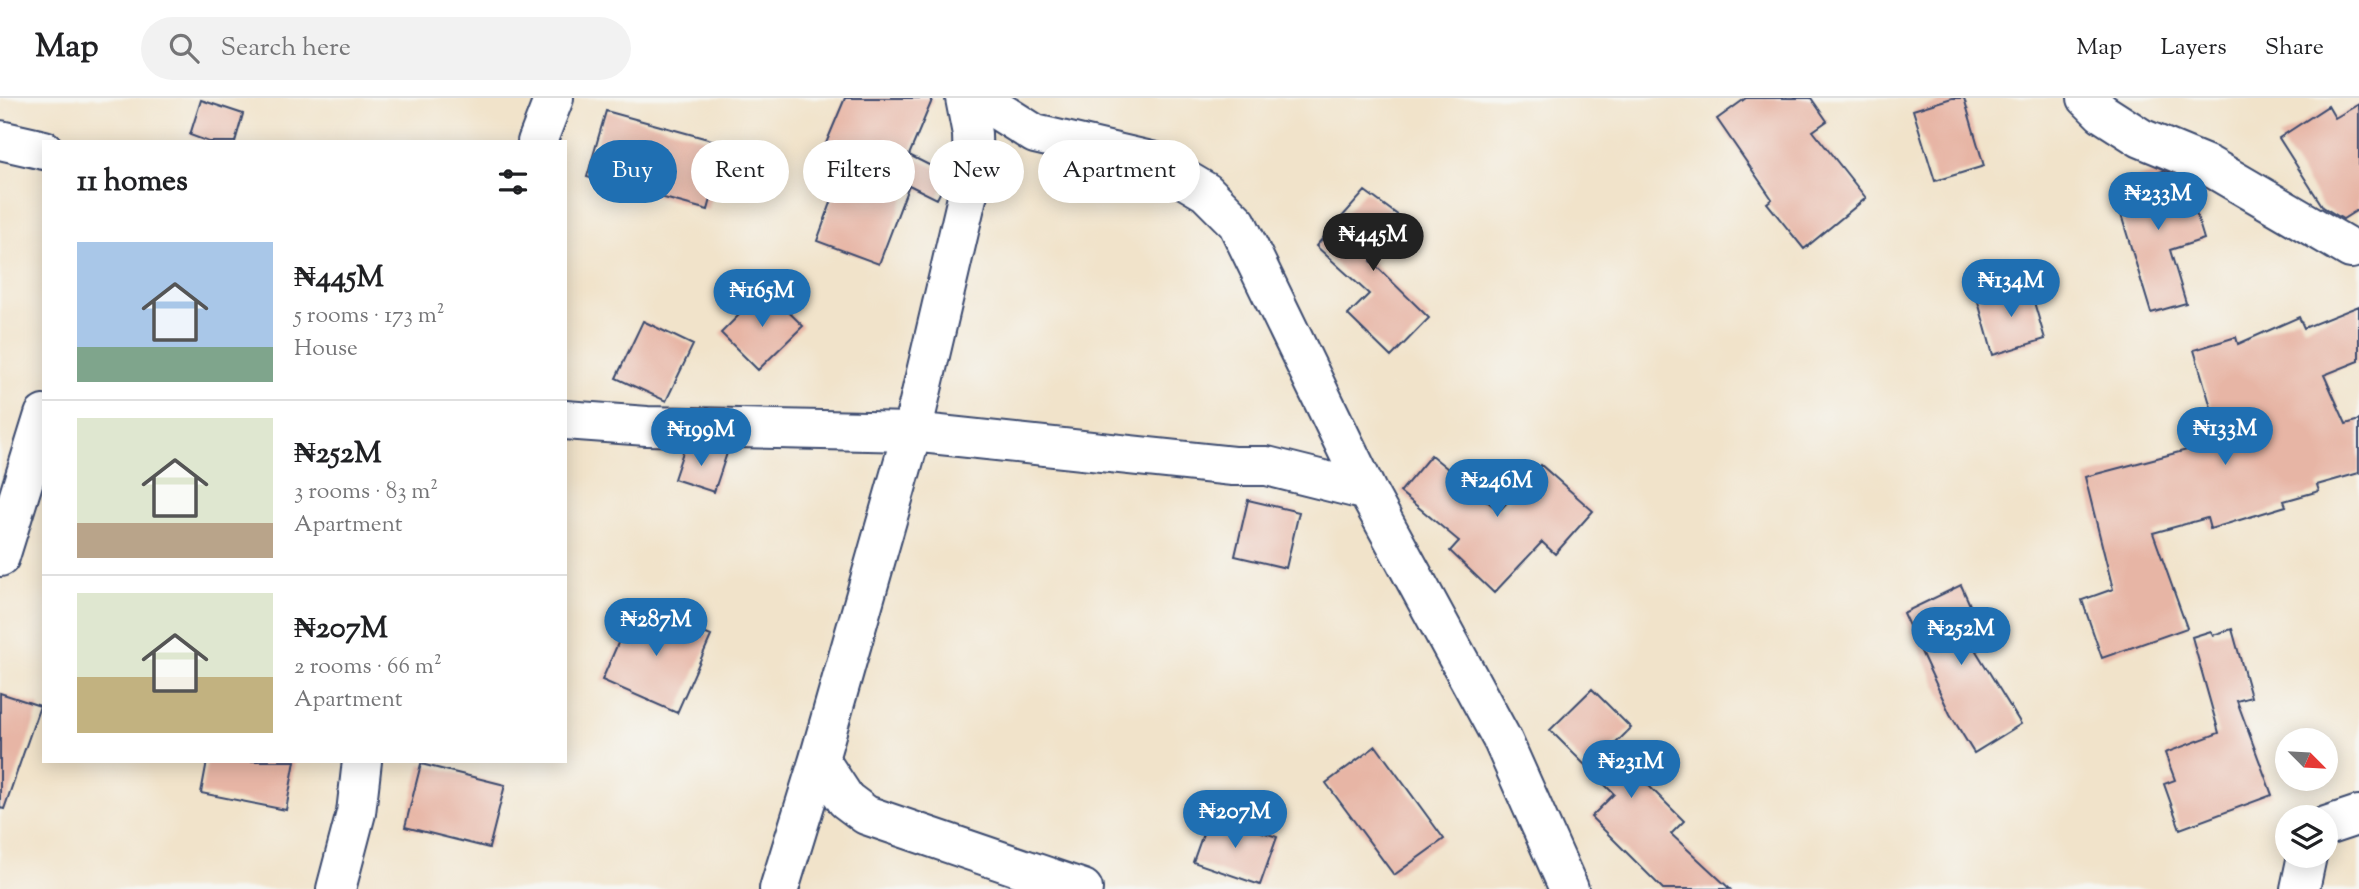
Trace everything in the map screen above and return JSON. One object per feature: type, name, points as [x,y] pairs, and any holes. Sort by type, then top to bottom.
[{"type":"street","points":[[538,140],[554,98]]},
{"type":"street","points":[[779,889],[912,432],[973,172],[972,134],[965,98]]},
{"type":"street","points":[[978,98],[1035,134],[1156,162],[1206,192],[1237,223],[1367,491],[1503,741],[1569,889]]},
{"type":"street","points":[[2087,98],[2102,113],[2141,138],[2209,166],[2351,249]]},
{"type":"street","points":[[0,139],[42,150]]},
{"type":"street","points":[[567,420],[647,426],[912,432],[1233,466],[1267,466],[1367,491]]},
{"type":"street","points":[[0,557],[42,421]]},
{"type":"street","points":[[819,759],[846,800],[866,814],[1083,889]]},
{"type":"street","points":[[336,889],[356,813],[362,763]]},
{"type":"street","points":[[2338,823],[2359,815]]},
{"type":"street","points":[[2300,889],[2304,868]]},
{"type":"building","points":[[845,98],[933,98],[915,141],[827,140]]},
{"type":"building","points":[[1746,98],[1811,98],[1827,121],[1813,131],[1866,198],[1804,249],[1767,203],[1772,199],[1717,119]]},
{"type":"building","points":[[1952,98],[1964,98],[1984,166],[1935,181],[1913,110]]},
{"type":"building","points":[[201,100],[243,114],[236,140],[204,140],[190,135]]},
{"type":"building","points":[[2359,104],[2359,209],[2343,219],[2323,207],[2279,138],[2328,106],[2335,118]]},
{"type":"building","points":[[606,111],[711,140],[691,140],[691,203],[710,203],[708,210],[677,202],[677,140],[598,140]]},
{"type":"building","points":[[915,158],[929,165],[929,195],[915,188]]},
{"type":"building","points":[[2163,171],[2186,180],[2204,239],[2170,250],[2186,303],[2151,313],[2112,185]]},
{"type":"building","points":[[1365,191],[1403,219],[1371,261],[1429,318],[1391,357],[1348,315],[1369,294],[1316,246]]},
{"type":"building","points":[[831,203],[902,203],[879,264],[817,241]]},
{"type":"building","points":[[2028,282],[2045,339],[1993,355],[1977,298]]},
{"type":"building","points":[[765,289],[803,326],[758,370],[721,333]]},
{"type":"building","points":[[2359,306],[2359,361],[2324,375],[2346,424],[2359,420],[2359,473],[2317,485],[2319,491],[2284,501],[2286,506],[2210,529],[2207,518],[2153,533],[2187,628],[2102,658],[2082,600],[2113,589],[2085,477],[2221,441],[2194,350],[2236,337],[2238,344],[2299,317],[2304,328]]},
{"type":"building","points":[[643,321],[693,345],[666,401],[616,378]]},
{"type":"building","points":[[684,449],[728,450],[714,492],[674,479]]},
{"type":"building","points":[[1431,455],[1493,506],[1496,504],[1501,509],[1541,465],[1593,511],[1555,554],[1542,542],[1494,593],[1450,551],[1459,541],[1400,492]]},
{"type":"building","points":[[1248,500],[1299,512],[1286,568],[1235,556]]},
{"type":"building","points":[[1961,585],[1988,645],[1976,651],[2021,724],[1974,753],[1950,714],[1903,613]]},
{"type":"building","points":[[635,604],[711,636],[677,713],[602,680]]},
{"type":"building","points":[[2232,629],[2251,697],[2237,701],[2272,795],[2180,829],[2164,784],[2175,780],[2165,753],[2219,733],[2192,637],[2211,631],[2213,635]]},
{"type":"building","points":[[1592,689],[1631,728],[1611,748],[1684,821],[1671,834],[1730,889],[1663,889],[1591,817],[1614,794],[1550,730]]},
{"type":"building","points":[[0,693],[40,706],[4,809],[0,808]]},
{"type":"building","points":[[1376,746],[1444,839],[1394,875],[1326,783]]},
{"type":"building","points":[[207,763],[295,763],[286,810],[201,793]]},
{"type":"building","points":[[421,764],[505,785],[489,848],[405,827]]},
{"type":"building","points":[[1210,814],[1277,837],[1260,885],[1193,862]]}]
